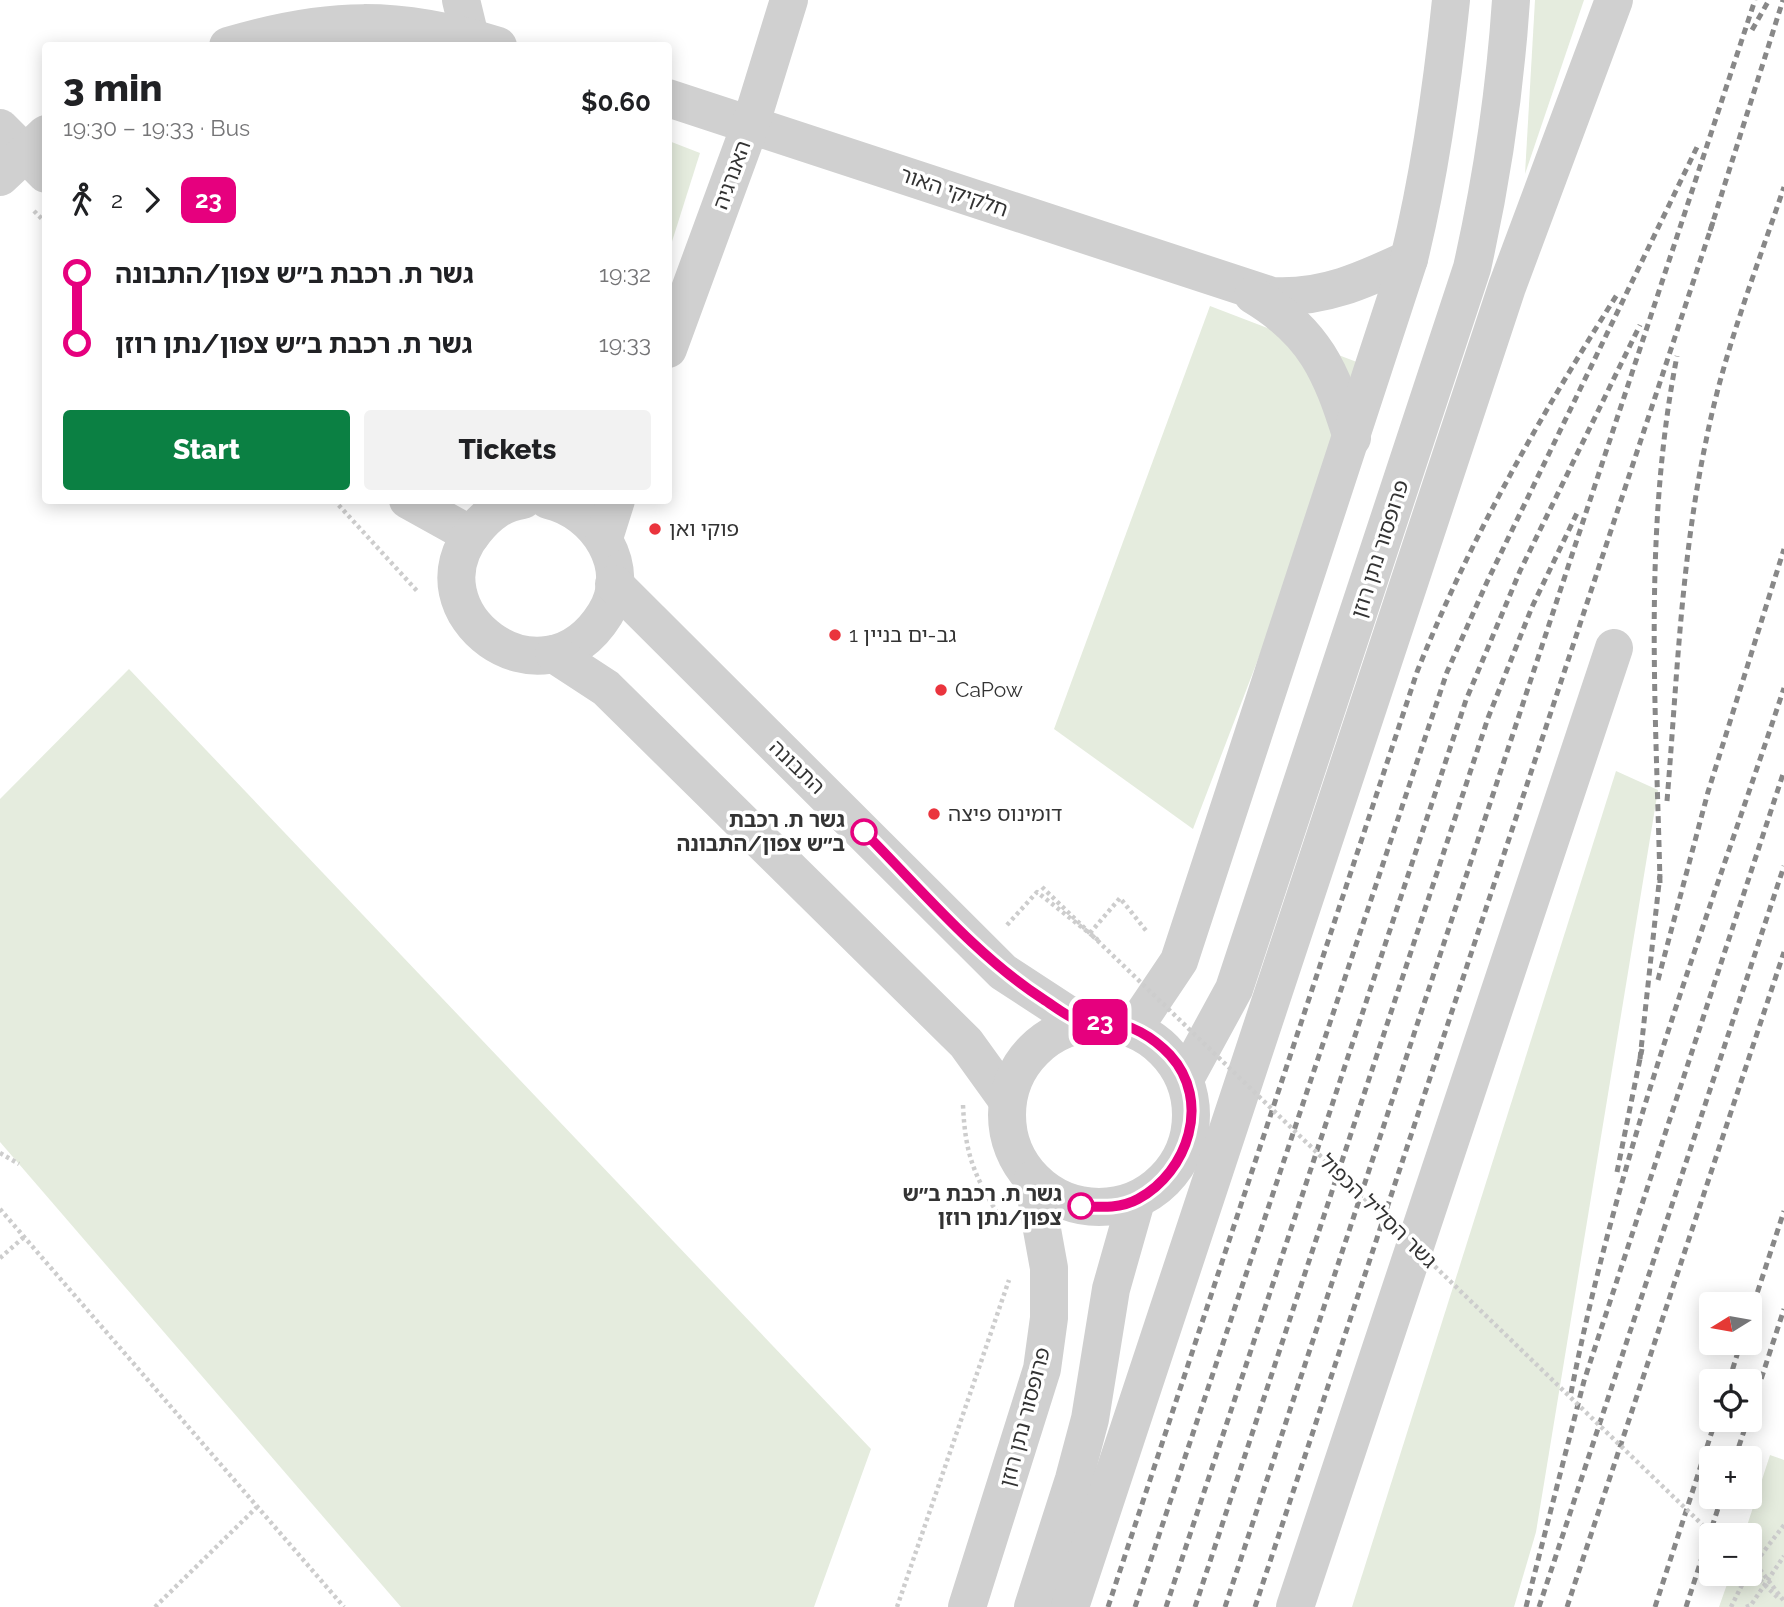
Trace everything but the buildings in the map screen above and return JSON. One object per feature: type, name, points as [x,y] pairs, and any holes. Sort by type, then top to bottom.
[{"type":"street","points":[[461,0],[484,41]]},
{"type":"street","name":"האנרגיה","points":[[672,338],[751,123],[789,0]]},
{"type":"street","points":[[1134,1028],[1179,961],[1409,259],[1428,182],[1441,100],[1451,0]]},
{"type":"street","name":"פרופסור נתן רוזן","points":[[1185,1079],[1234,989],[1472,268],[1490,189],[1502,108],[1511,0]]},
{"type":"street","points":[[1070,1607],[1507,287],[1614,0]]},
{"type":"street","points":[[246,42],[393,11],[484,41]]},
{"type":"street","name":"חלקיקי האור","points":[[672,99],[1272,296],[1299,298],[1355,283],[1409,259]]},
{"type":"street","name":"חלקיקי האור","points":[[1239,287],[1298,327],[1319,354],[1335,383],[1352,438]]},
{"type":"street","points":[[415,504],[471,535]]},
{"type":"street","points":[[508,504],[488,514],[471,535],[460,558],[457,584],[464,611],[479,633],[501,649],[518,655],[554,654],[577,645],[596,629],[608,608],[614,584],[612,560],[604,538],[587,518],[564,504]]},
{"type":"street","points":[[604,538],[615,504]]},
{"type":"street","name":"התבונה","points":[[614,584],[1003,972],[1081,1023]]},
{"type":"street","points":[[1295,1607],[1614,648]]},
{"type":"street","points":[[554,654],[606,688],[664,744],[966,1043],[1007,1100]]},
{"type":"street","points":[[1108,1022],[1134,1028],[1155,1040],[1172,1058],[1185,1079],[1192,1107],[1190,1136],[1179,1163],[1160,1185],[1136,1201],[1108,1208],[1081,1206],[1055,1197],[1033,1180],[1022,1167],[1009,1139],[1007,1100],[1016,1073],[1025,1058],[1051,1035],[1081,1023],[1108,1022]]},
{"type":"street","name":"פרופסור נתן רוזן","points":[[967,1607],[1042,1369],[1049,1318],[1049,1269],[1033,1180]]},
{"type":"street","points":[[1033,1607],[1087,1431],[1111,1289],[1136,1201]]},
{"type":"path","points":[[338,504],[426,601]]},
{"type":"path","name":"גשר הסליל הכפול","points":[[1042,887],[1701,1523]]},
{"type":"path","points":[[1037,892],[1098,940]]},
{"type":"path","points":[[1090,933],[1120,898],[1149,934]]},
{"type":"path","points":[[963,1100],[965,1143],[979,1184],[1000,1218]]},
{"type":"path","points":[[0,1153],[19,1164]]},
{"type":"path","points":[[0,1209],[344,1607]]},
{"type":"path","points":[[0,1258],[24,1237]]},
{"type":"path","points":[[897,1607],[1012,1270]]},
{"type":"path","points":[[155,1607],[257,1507]]},
{"type":"path","points":[[1784,1525],[1755,1563],[1784,1602]]},
{"type":"path","points":[[1750,1606],[1784,1556]]},
{"type":"path","points":[[1762,1583],[1784,1602]]},
{"type":"path","points":[[1731,1607],[1742,1586]]},
{"type":"shaded area","points":[[1535,0],[1584,0],[1525,174]]},
{"type":"shaded area","points":[[672,142],[700,153],[672,242]]},
{"type":"shaded area","points":[[1210,306],[1370,367],[1193,829],[1054,729]]},
{"type":"shaded area","points":[[129,669],[871,1449],[814,1607],[401,1607],[0,1142],[0,799]]},
{"type":"shaded area","points":[[1616,771],[1658,790],[1536,1532],[1514,1607],[1352,1607]]},
{"type":"shaded area","points":[[1770,1455],[1784,1460],[1784,1607],[1719,1607],[1726,1586],[1762,1586],[1762,1523],[1748,1523],[1752,1509],[1762,1509],[1762,1480]]},
{"type":"railway","points":[[1225,1607],[1755,0]]},
{"type":"railway","points":[[1752,30],[1769,0]]},
{"type":"railway","points":[[1710,231],[1783,0]]},
{"type":"railway","points":[[1135,1607],[1447,672],[1487,582],[1699,143]]},
{"type":"railway","points":[[1667,801],[1685,575],[1706,441],[1731,344],[1784,187]]},
{"type":"railway","points":[[1255,1607],[1713,222]]},
{"type":"railway","points":[[1108,1607],[1417,672],[1460,573],[1508,478],[1618,293]]},
{"type":"railway","points":[[1166,1607],[1466,700],[1520,571],[1640,325]]},
{"type":"railway","points":[[1660,883],[1654,619],[1656,553],[1666,421],[1677,356]]},
{"type":"railway","points":[[1195,1607],[1488,718],[1532,607],[1578,511]]},
{"type":"railway","points":[[1658,980],[1708,792],[1784,549]]},
{"type":"railway","points":[[1571,1393],[1590,1303],[1639,1125],[1695,949],[1784,688]]},
{"type":"railway","points":[[1526,1607],[1584,1381],[1784,771]]},
{"type":"railway","points":[[1539,1607],[1784,866]]},
{"type":"railway","points":[[1640,1059],[1660,874]]},
{"type":"railway","points":[[1567,1607],[1784,952]]},
{"type":"railway","points":[[1617,1172],[1642,1049]]},
{"type":"railway","points":[[1758,1292],[1784,1211]]},
{"type":"railway","points":[[1762,1376],[1784,1309]]},
{"type":"railway","points":[[1733,1369],[1737,1355]]},
{"type":"railway","points":[[1655,1607],[1712,1432]]},
{"type":"railway","points":[[1739,1446],[1744,1432]]},
{"type":"railway","points":[[1686,1607],[1718,1509]]},
{"type":"bus line","name":"23","points":[[864,832],[1003,972],[1081,1023],[1108,1022],[1134,1028],[1155,1040],[1172,1058],[1185,1079],[1192,1107],[1190,1136],[1179,1163],[1160,1185],[1136,1201],[1108,1208],[1081,1206]]},
{"type":"place","name":"פוקי ואן","points":[[655,529]]},
{"type":"place","name":"גב-ים בניין 1","points":[[835,635]]},
{"type":"place","name":"CaPow","points":[[941,690]]},
{"type":"place","name":"דומינוס פיצה","points":[[934,814]]},
{"type":"place","name":"גשר ת. רכבת ב״ש צפון/התבונה","points":[[864,832]]},
{"type":"place","name":"גשר ת. רכבת ב״ש צפון/נתן רוזן","points":[[1081,1206]]}]
